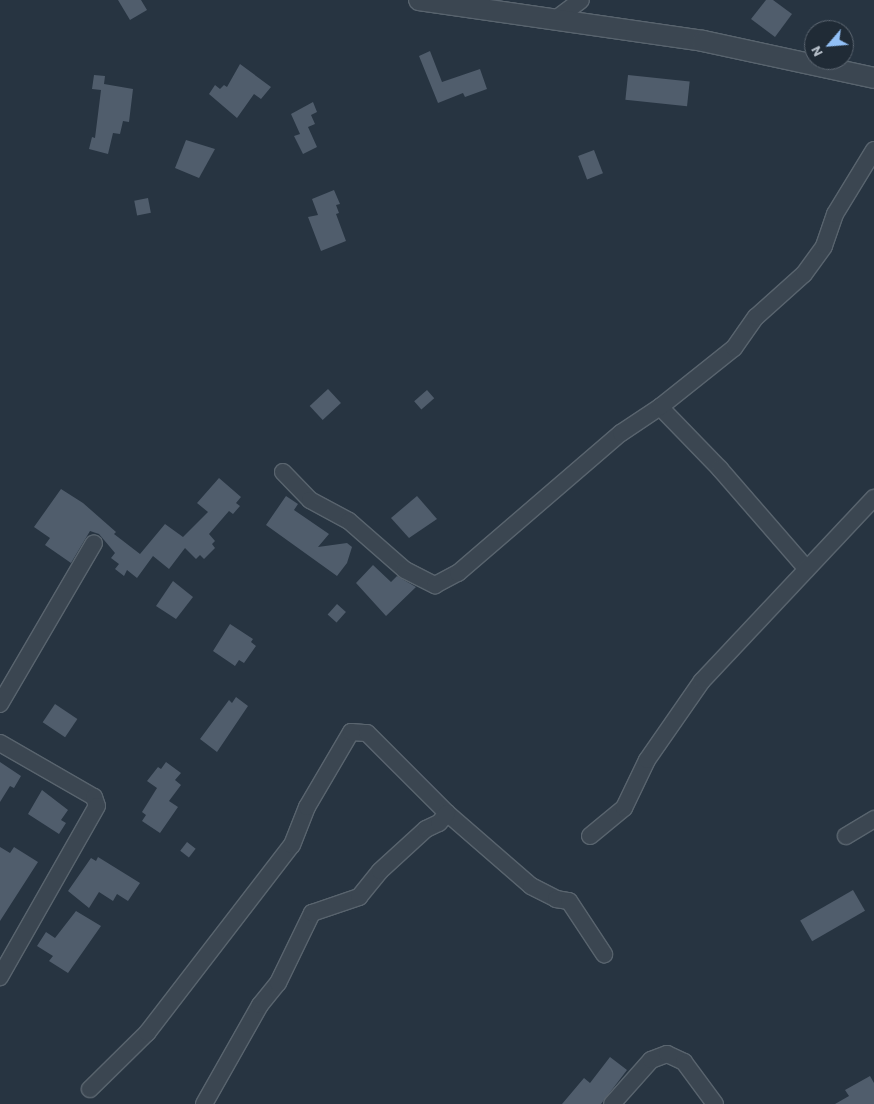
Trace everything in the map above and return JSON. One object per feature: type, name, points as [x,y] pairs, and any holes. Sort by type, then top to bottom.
[{"type":"street","points":[[419,0],[703,41],[874,78]]},
{"type":"street","points":[[556,20],[581,0]]},
{"type":"street","points":[[283,472],[310,500],[348,522],[405,570],[435,584],[458,573],[621,433],[660,407],[734,348],[756,317],[804,274],[824,246],[834,214],[874,150]]},
{"type":"street","points":[[660,407],[720,468],[806,568]]},
{"type":"street","points":[[590,836],[624,808],[647,760],[702,681],[806,568],[874,498]]},
{"type":"street","points":[[0,704],[94,543]]},
{"type":"street","points":[[90,1089],[146,1033],[188,983],[196,966],[248,905],[292,845],[307,807],[351,732],[367,732],[447,813],[532,886],[556,899],[569,902],[604,954]]},
{"type":"street","points":[[0,743],[94,797],[98,806],[0,977]]},
{"type":"street","points":[[204,1104],[260,1005],[278,983],[312,913],[359,897],[380,871],[426,829],[439,823],[447,813]]},
{"type":"street","points":[[846,836],[874,819]]},
{"type":"street","points":[[612,1104],[651,1060],[667,1054],[684,1062],[715,1104]]},
{"type":"building","points":[[118,0],[141,0],[147,10],[130,20]]},
{"type":"building","points":[[766,0],[773,0],[792,14],[775,37],[751,19]]},
{"type":"building","points":[[430,51],[442,82],[480,69],[487,89],[465,97],[463,93],[438,103],[419,56]]},
{"type":"building","points":[[240,64],[271,87],[261,99],[254,94],[237,118],[209,94],[215,85],[220,89],[224,85],[227,87]]},
{"type":"building","points":[[94,75],[105,76],[104,84],[133,89],[129,122],[123,121],[120,134],[113,133],[108,154],[89,149],[92,137],[95,138],[101,90],[92,89]]},
{"type":"building","points":[[628,75],[690,81],[687,106],[625,100]]},
{"type":"building","points":[[313,102],[317,112],[311,115],[315,124],[308,127],[317,147],[303,154],[294,136],[300,134],[291,114]]},
{"type":"building","points":[[186,140],[215,149],[199,178],[175,168]]},
{"type":"building","points":[[594,150],[603,173],[587,179],[578,156]]},
{"type":"building","points":[[334,190],[340,204],[336,205],[339,213],[336,214],[346,241],[321,251],[308,217],[318,215],[312,199]]},
{"type":"building","points":[[148,198],[151,213],[137,215],[134,201]]},
{"type":"building","points":[[328,389],[341,403],[323,420],[310,406]]},
{"type":"building","points":[[427,390],[434,398],[421,409],[414,401]]},
{"type":"building","points":[[219,478],[241,497],[236,503],[240,506],[233,514],[229,511],[209,534],[215,541],[212,544],[215,548],[204,559],[200,555],[196,559],[185,548],[169,569],[153,556],[137,578],[127,570],[124,576],[115,569],[119,564],[111,558],[115,553],[99,534],[90,531],[71,563],[45,545],[50,538],[34,527],[61,489],[83,503],[116,532],[114,534],[140,554],[165,524],[183,537],[208,512],[197,503]]},
{"type":"building","points":[[286,496],[298,504],[294,510],[329,534],[318,547],[347,543],[352,547],[347,563],[337,576],[266,525]]},
{"type":"building","points":[[417,496],[437,519],[409,538],[391,518]]},
{"type":"building","points":[[373,565],[391,582],[397,576],[416,587],[386,616],[356,583]]},
{"type":"building","points":[[173,581],[193,597],[176,619],[156,606]]},
{"type":"building","points":[[337,604],[346,612],[337,622],[328,614]]},
{"type":"building","points":[[230,624],[253,639],[251,642],[256,646],[244,663],[239,660],[235,666],[213,651]]},
{"type":"building","points":[[236,697],[248,706],[217,752],[200,739],[229,700],[232,703]]},
{"type":"building","points":[[55,704],[77,719],[65,737],[43,722]]},
{"type":"building","points":[[0,762],[21,776],[14,788],[10,786],[0,802]]},
{"type":"building","points":[[166,762],[181,773],[175,780],[181,785],[169,801],[178,807],[160,833],[142,821],[146,815],[142,812],[157,788],[147,781],[158,767],[161,769]]},
{"type":"building","points":[[42,790],[68,810],[61,820],[66,823],[59,834],[28,814]]},
{"type":"building","points":[[187,842],[196,849],[189,857],[180,851]]},
{"type":"building","points":[[0,847],[10,853],[14,847],[38,862],[0,921]]},
{"type":"building","points":[[98,857],[140,883],[128,901],[117,894],[113,901],[99,892],[89,908],[68,891],[91,858],[96,861]]},
{"type":"building","points":[[853,890],[865,911],[812,941],[800,920]]},
{"type":"building","points":[[76,911],[101,926],[68,973],[49,961],[53,956],[37,946],[46,932],[55,938]]},
{"type":"building","points":[[610,1057],[627,1070],[601,1104],[562,1104],[584,1078],[590,1083]]},
{"type":"building","points":[[870,1076],[874,1083],[874,1104],[835,1104],[849,1096],[845,1090]]}]
